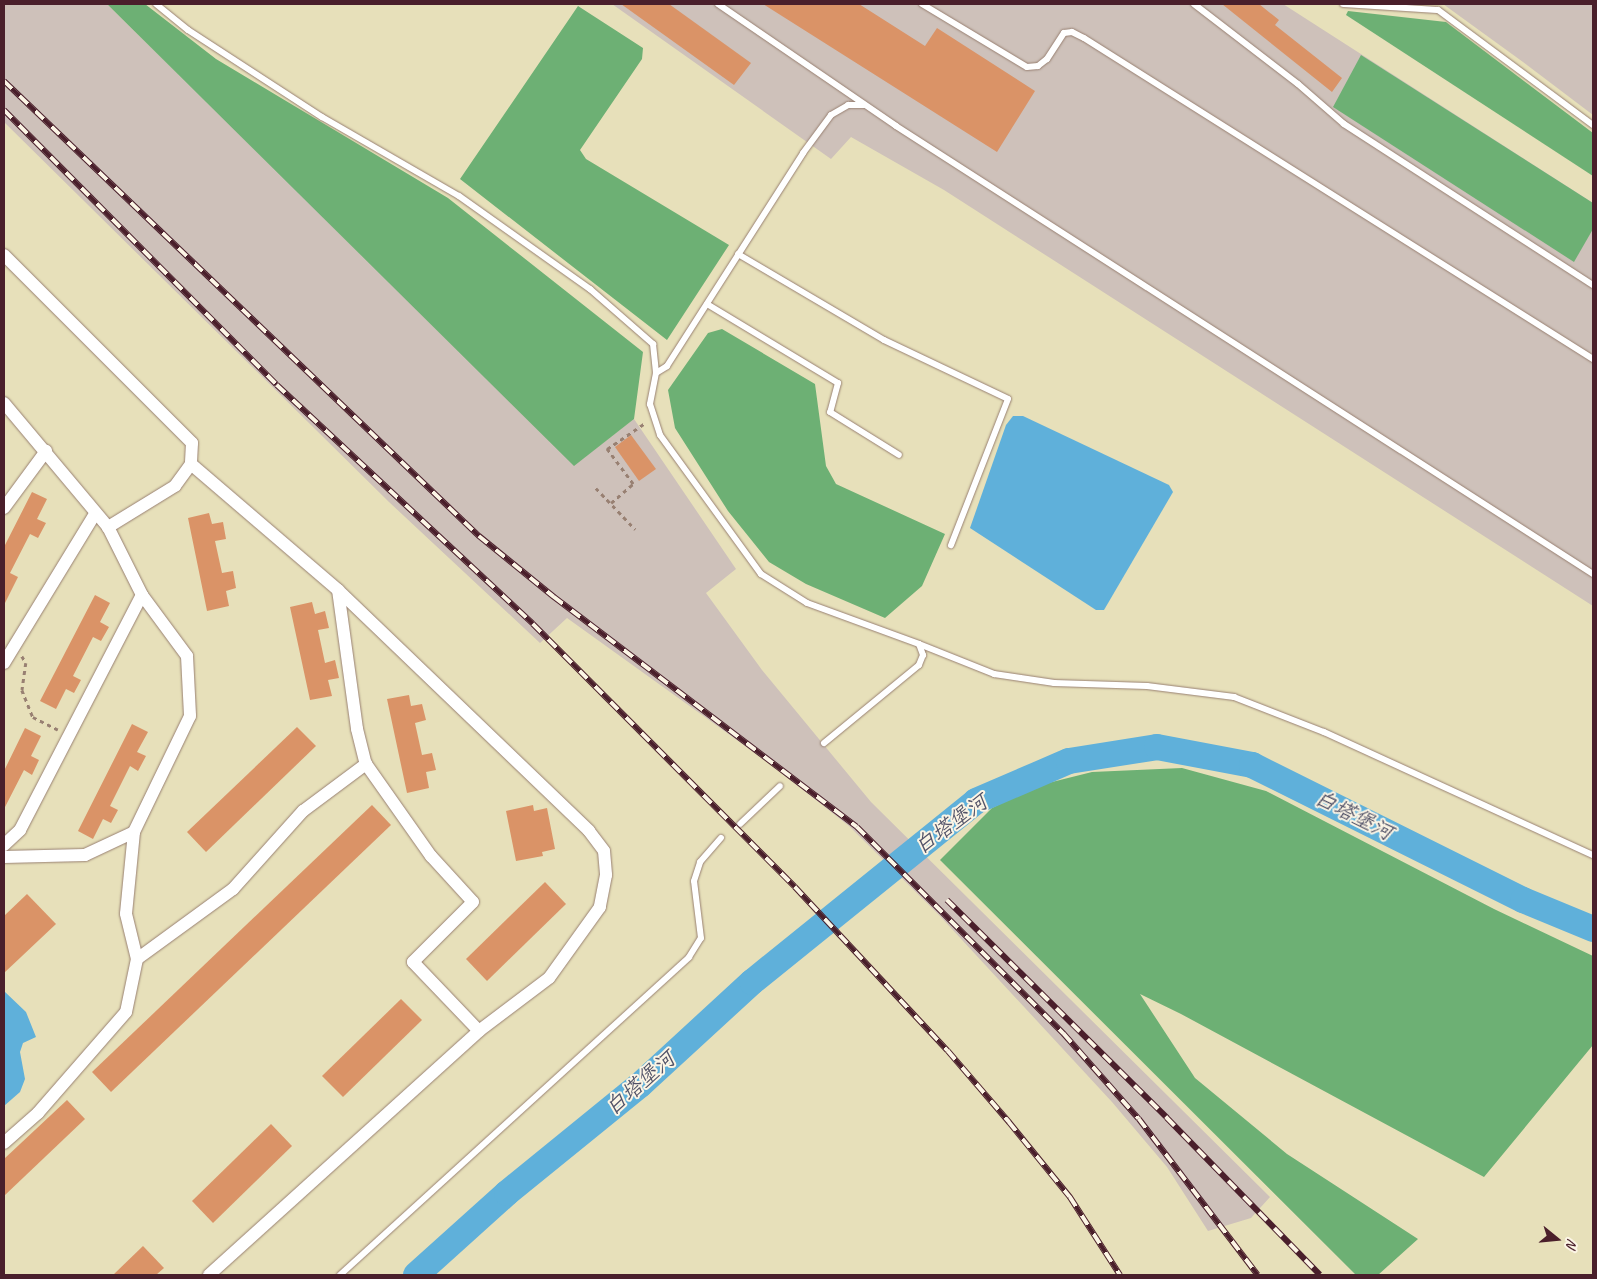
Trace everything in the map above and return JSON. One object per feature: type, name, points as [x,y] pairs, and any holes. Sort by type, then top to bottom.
[{"type":"street","points":[[4,255],[192,443],[191,464],[174,486],[108,527]]},
{"type":"street","points":[[4,403],[46,451],[95,514],[108,527],[142,595],[187,656],[190,716],[134,832],[126,914],[137,959],[126,1012],[38,1113],[4,1142]]},
{"type":"street","points":[[4,508],[46,451]]},
{"type":"street","points":[[191,464],[338,590],[589,831],[604,851],[606,875],[600,907],[549,978],[479,1031],[209,1275]]},
{"type":"street","points":[[4,663],[95,514]]},
{"type":"street","points":[[338,590],[357,729],[366,764],[432,856],[473,902],[413,962],[479,1031]]},
{"type":"street","points":[[4,845],[20,830],[142,595]]},
{"type":"street","points":[[137,959],[233,889],[303,811],[366,764]]},
{"type":"street","points":[[4,857],[85,855],[134,832]]},
{"type":"lane","points":[[156,4],[188,30],[322,118],[459,196],[590,289],[653,344],[656,373],[650,404],[660,435],[761,574],[807,603],[994,674],[1054,683],[1148,686],[1234,697],[1324,732],[1593,855]]},
{"type":"lane","points":[[718,4],[864,104],[1593,574]]},
{"type":"lane","points":[[922,4],[1027,67],[1038,66],[1046,59],[1064,33],[1072,32],[1084,38],[1593,359]]},
{"type":"lane","points":[[1194,4],[1298,84],[1344,124],[1593,285]]},
{"type":"lane","points":[[1343,4],[1438,10],[1593,125]]},
{"type":"lane","points":[[656,373],[667,366],[738,254],[831,115],[848,105],[864,104]]},
{"type":"lane","points":[[738,254],[884,340],[1008,399],[951,545]]},
{"type":"lane","points":[[707,304],[838,383],[830,412],[899,455]]},
{"type":"lane","points":[[824,743],[919,665],[923,655],[919,644]]},
{"type":"lane","points":[[740,824],[780,786]]},
{"type":"lane","points":[[340,1275],[690,957],[701,938],[694,881],[700,862],[721,838]]},
{"type":"path","points":[[611,503],[633,484],[607,449],[654,416]]},
{"type":"path","points":[[596,488],[635,529]]},
{"type":"path","points":[[15,645],[26,663],[22,690],[33,717],[69,735]]},
{"type":"shaded area","points":[[4,4],[107,4],[574,465],[634,419],[736,569],[706,593],[762,670],[871,802],[1270,1197],[1251,1218],[1208,1231],[1167,1167],[1112,1102],[939,915],[849,826],[769,763],[567,618],[540,643],[389,502],[4,122]]},
{"type":"shaded area","points":[[612,4],[1283,4],[1593,203],[1593,606],[944,190],[851,137],[831,159]]},
{"type":"shaded area","points":[[1443,4],[1593,4],[1593,115],[1523,62]]},
{"type":"green space","points":[[107,4],[145,4],[216,59],[448,198],[643,352],[634,419],[574,466]]},
{"type":"green space","points":[[578,6],[643,48],[642,59],[580,150],[586,159],[729,245],[667,340],[460,179]]},
{"type":"green space","points":[[1348,11],[1446,22],[1593,133],[1593,176],[1346,15]]},
{"type":"green space","points":[[1361,55],[1593,203],[1593,229],[1574,262],[1333,107]]},
{"type":"green space","points":[[722,329],[815,384],[826,466],[836,484],[945,534],[922,586],[885,618],[806,584],[769,562],[728,511],[675,428],[668,390],[708,333]]},
{"type":"green space","points":[[1182,768],[1266,791],[1494,909],[1593,956],[1593,1045],[1484,1177],[1181,1014],[1140,994],[1195,1078],[1287,1154],[1418,1239],[1378,1275],[1356,1275],[940,860],[992,808],[1036,786],[1092,772]]},
{"type":"water","points":[[1013,416],[1023,416],[1169,485],[1173,492],[1104,610],[1096,610],[970,528],[1006,425]]},
{"type":"water","points":[[4,991],[26,1012],[36,1037],[23,1043],[20,1052],[25,1079],[20,1092],[4,1106]]},
{"type":"building","points":[[621,4],[669,4],[751,63],[734,85]]},
{"type":"building","points":[[763,4],[859,4],[925,46],[937,28],[1035,91],[997,152]]},
{"type":"building","points":[[1222,4],[1259,4],[1279,20],[1275,25],[1342,78],[1332,92]]},
{"type":"building","points":[[631,435],[656,469],[639,481],[615,447]]},
{"type":"building","points":[[32,492],[47,499],[37,519],[46,523],[38,538],[30,534],[10,573],[18,577],[4,605],[4,547]]},
{"type":"building","points":[[209,513],[212,524],[223,522],[226,539],[215,541],[222,573],[233,571],[236,588],[226,591],[229,606],[207,611],[188,518]]},
{"type":"building","points":[[95,595],[110,603],[100,622],[109,627],[101,641],[93,637],[73,676],[81,680],[74,693],[66,689],[56,709],[40,701]]},
{"type":"building","points":[[312,602],[315,614],[325,611],[329,628],[318,630],[325,663],[335,660],[339,678],[328,680],[332,696],[310,700],[290,607]]},
{"type":"building","points":[[409,695],[411,706],[422,704],[426,720],[415,723],[422,755],[432,753],[436,770],[426,772],[429,788],[407,793],[387,699]]},
{"type":"building","points":[[132,724],[148,732],[137,752],[146,756],[138,771],[130,766],[110,806],[118,810],[111,823],[103,819],[93,839],[78,831]]},
{"type":"building","points":[[297,727],[316,746],[206,852],[187,832]]},
{"type":"building","points":[[25,728],[41,736],[31,756],[39,760],[32,775],[24,770],[4,809],[4,771]]},
{"type":"building","points":[[372,805],[391,825],[111,1092],[92,1072]]},
{"type":"building","points":[[533,805],[534,811],[547,808],[555,849],[542,852],[543,856],[516,861],[506,811]]},
{"type":"building","points":[[545,882],[566,904],[487,981],[466,959]]},
{"type":"building","points":[[27,894],[56,924],[4,973],[4,916]]},
{"type":"building","points":[[401,999],[422,1020],[343,1097],[322,1076]]},
{"type":"building","points":[[67,1100],[85,1119],[4,1196],[4,1159]]},
{"type":"building","points":[[271,1124],[292,1146],[213,1223],[192,1201]]},
{"type":"building","points":[[143,1246],[164,1268],[156,1275],[113,1275]]},
{"type":"waterway","name":"白塔堡河","points":[[416,1275],[507,1193],[640,1085],[752,982],[976,801],[1069,761],[1157,747],[1252,765],[1523,900],[1593,929]]},
{"type":"railway","points":[[4,81],[479,536],[554,597],[857,827],[1064,1034],[1139,1119],[1258,1275]]},
{"type":"railway","points":[[4,110],[277,385],[533,624],[795,887],[948,1051],[1009,1122],[1070,1197],[1120,1275]]},
{"type":"railway","points":[[947,900],[1167,1118],[1320,1275]]}]
